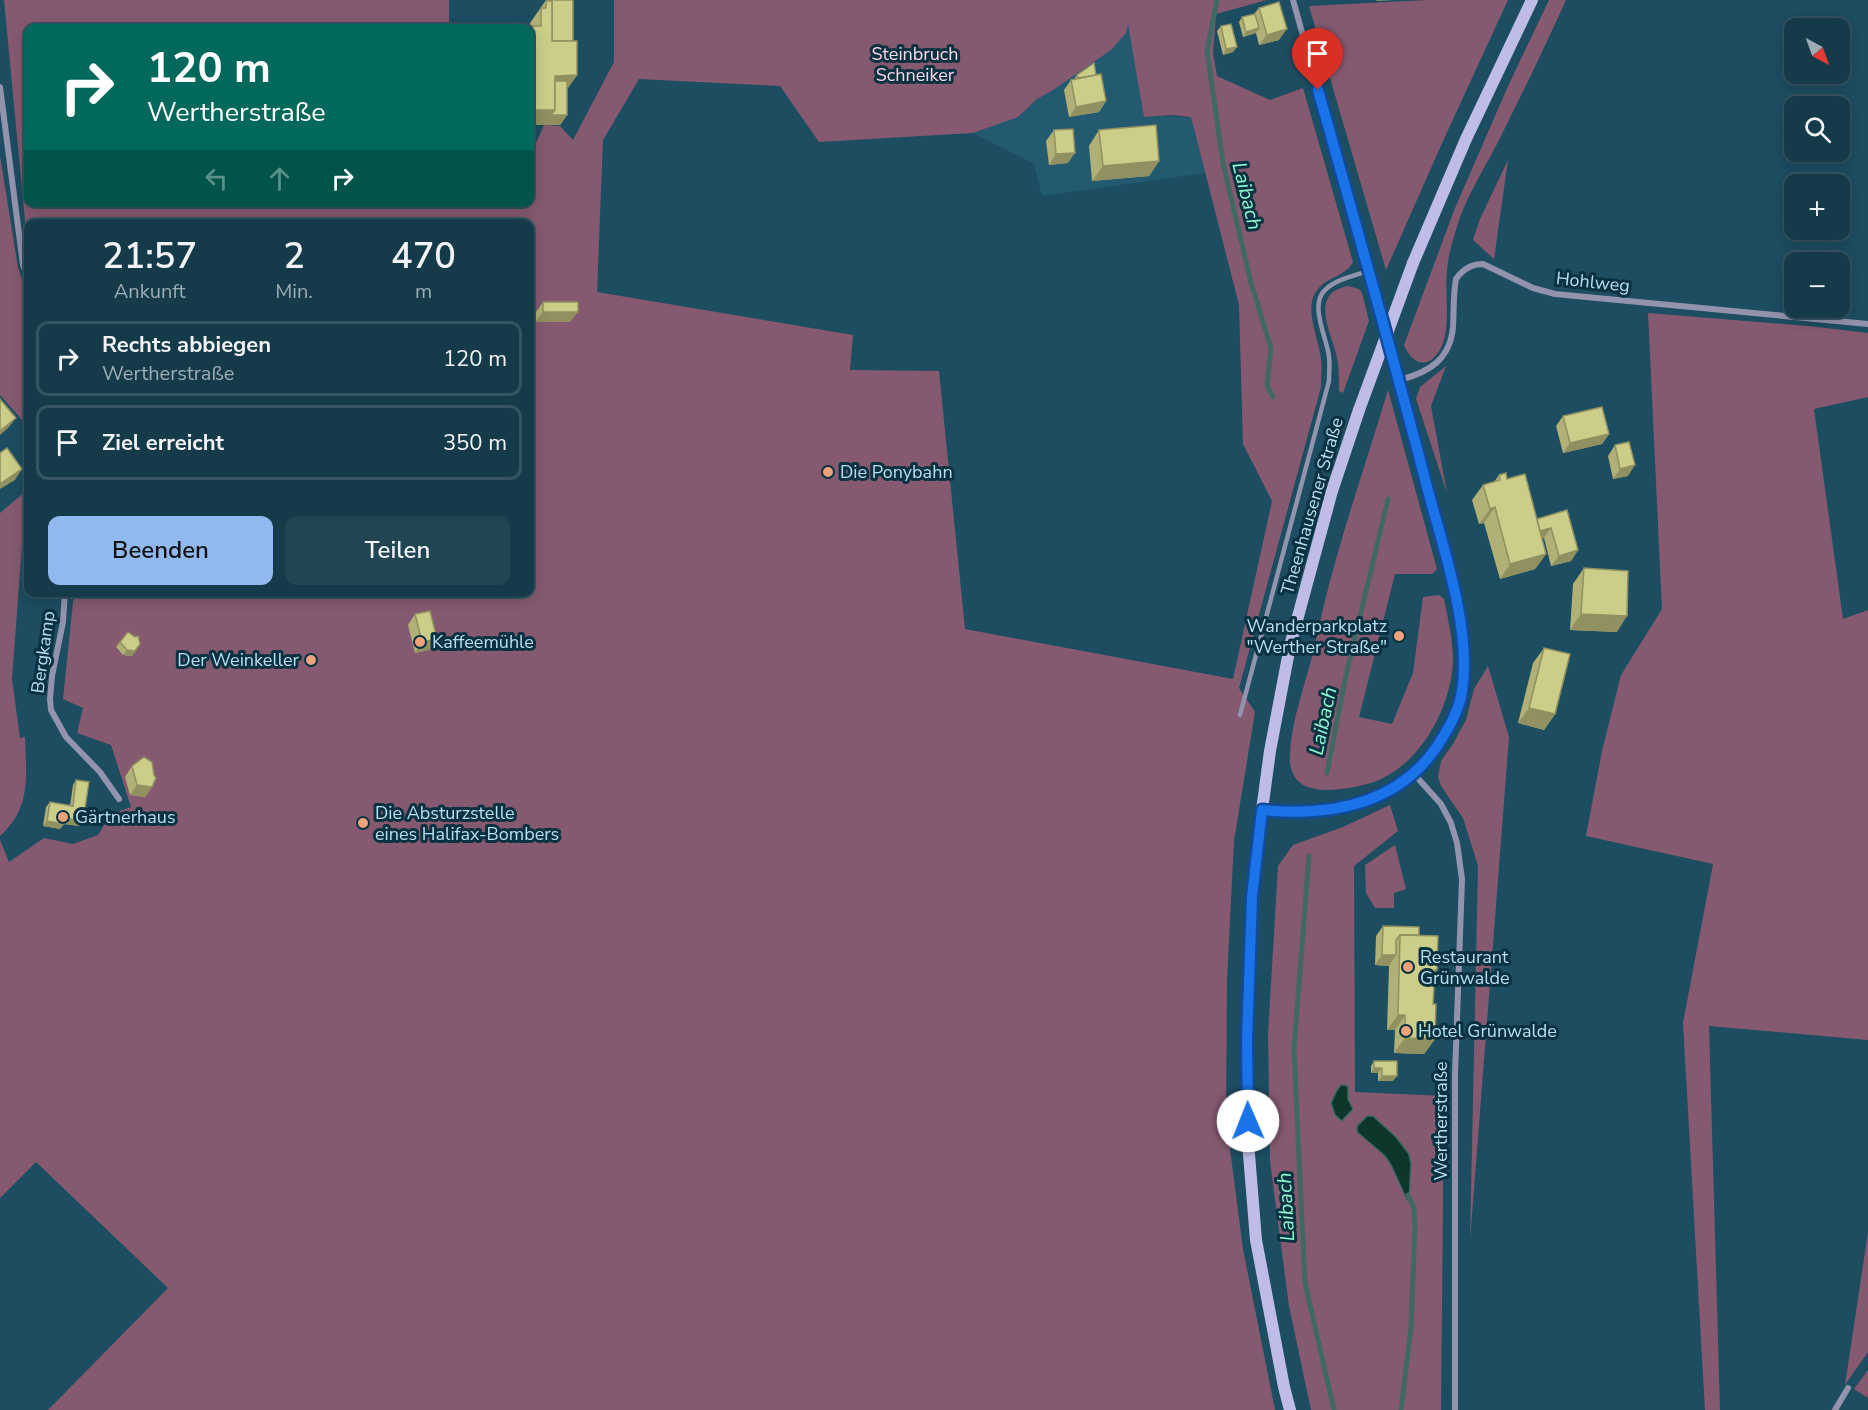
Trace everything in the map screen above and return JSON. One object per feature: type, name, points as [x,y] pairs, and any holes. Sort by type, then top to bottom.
[{"type":"main road","name":"Theenhausener Straße","points":[[1290,1410],[1256,1240],[1248,1142],[1247,1040],[1252,897],[1270,751],[1290,646],[1332,491],[1359,410],[1413,263],[1466,139],[1532,0]]},
{"type":"street","points":[[1262,810],[1286,812],[1342,808],[1368,801],[1414,774],[1433,753],[1451,723],[1462,693],[1464,652],[1459,608],[1400,380],[1293,0]]},
{"type":"street","points":[[0,87],[24,265]]},
{"type":"street","name":"Hohlweg","points":[[1400,380],[1426,371],[1443,355],[1450,342],[1453,329],[1456,279],[1460,273],[1475,264],[1483,264],[1533,288],[1556,294],[1868,324]]},
{"type":"street","name":"Bergkamp","points":[[65,597],[63,622],[52,676],[51,710],[66,736],[100,772],[119,800]]},
{"type":"street","name":"Wertherstraße","points":[[1414,774],[1436,798],[1451,823],[1457,843],[1462,879],[1455,1075],[1455,1410]]},
{"type":"street","points":[[1835,1410],[1848,1388]]},
{"type":"lane","points":[[1240,715],[1329,381],[1329,359],[1319,314],[1318,298],[1333,284],[1368,271]]},
{"type":"shaded area","points":[[1129,24],[1144,116],[1191,117],[1205,173],[1042,196],[1034,164],[973,133],[1018,117],[1062,75]]},
{"type":"shaded area","points":[[1341,1085],[1348,1087],[1348,1099],[1353,1109],[1342,1121],[1335,1115],[1331,1103]]},
{"type":"shaded area","points":[[1367,1116],[1373,1116],[1396,1137],[1409,1154],[1411,1164],[1409,1201],[1385,1156],[1357,1132],[1357,1126]]},
{"type":"green space","name":"Steinbruch Schneiker","points":[[4,0],[449,0],[449,24],[24,24],[24,207],[534,207],[534,143],[544,125],[560,126],[573,140],[614,62],[614,0],[1267,0],[1216,14],[1213,53],[1217,76],[1270,100],[1303,88],[1353,262],[1346,270],[1321,286],[1313,298],[1311,306],[1321,359],[1321,387],[1239,688],[1255,712],[1234,841],[1227,979],[1226,1118],[1243,1249],[1275,1410],[48,1410],[168,1288],[36,1162],[0,1198],[0,840],[9,862],[44,838],[73,844],[98,835],[111,814],[131,807],[111,745],[77,733],[83,708],[63,699],[74,597],[534,597],[534,219],[25,219]],"holes":[[[1128,24],[1144,117],[1172,115],[1191,117],[1239,305],[1243,444],[1272,501],[1233,679],[965,629],[939,371],[850,370],[853,335],[597,292],[603,140],[639,79],[780,86],[819,142],[973,133],[1018,117],[1037,99],[1111,50],[1126,33]]]},
{"type":"green space","points":[[1428,0],[1508,0],[1386,270],[1309,6]]},
{"type":"green space","points":[[1549,0],[1566,0],[1459,219],[1450,250],[1446,280],[1447,314],[1442,346],[1432,359],[1427,362],[1418,362],[1404,345],[1455,208],[1509,84]]},
{"type":"green space","points":[[0,156],[18,267],[24,286],[23,421],[0,395]]},
{"type":"green space","points":[[1508,160],[1494,259],[1473,240],[1480,219]]},
{"type":"green space","points":[[1348,286],[1359,289],[1362,293],[1369,321],[1343,393],[1339,391],[1338,363],[1327,323],[1326,304],[1329,296],[1336,290]]},
{"type":"green space","points":[[1648,313],[1868,333],[1868,397],[1814,409],[1843,619],[1868,610],[1868,1040],[1709,1026],[1720,1410],[1705,1410],[1683,1023],[1713,864],[1586,836],[1602,751],[1621,675],[1662,609]]},
{"type":"green space","points":[[1446,366],[1431,406],[1447,493],[1416,399],[1420,387]]},
{"type":"green space","points":[[1388,390],[1437,569],[1432,574],[1395,574],[1359,717],[1392,724],[1413,673],[1423,597],[1439,595],[1444,599],[1453,657],[1451,676],[1447,696],[1439,716],[1417,751],[1402,766],[1385,777],[1367,784],[1321,790],[1304,785],[1297,780],[1292,771],[1290,757],[1293,731],[1337,557]]},
{"type":"green space","points":[[24,493],[12,679],[20,738],[25,737],[26,778],[18,814],[0,836],[0,513]]},
{"type":"green space","points":[[1488,666],[1509,737],[1470,1241],[1478,866],[1463,818],[1441,786],[1438,777],[1441,761],[1466,720],[1474,689]]},
{"type":"green space","points":[[1390,805],[1398,831],[1354,866],[1355,1092],[1444,1096],[1441,1410],[1311,1410],[1289,1306],[1270,1161],[1268,1034],[1278,866],[1293,845],[1343,827]]},
{"type":"green space","points":[[1395,845],[1406,889],[1394,893],[1394,908],[1375,908],[1366,893],[1365,865]]},
{"type":"green space","points":[[1868,1232],[1868,1352],[1845,1385]]},
{"type":"green space","points":[[1868,1370],[1868,1398],[1854,1389]]},
{"type":"building","points":[[549,0],[573,0],[573,41],[552,41],[552,1]]},
{"type":"building","points":[[546,1],[552,1],[552,41],[577,41],[577,75],[555,76],[555,110],[534,110],[534,26],[541,26],[541,8],[546,8]]},
{"type":"building","points":[[1279,2],[1287,29],[1267,35],[1259,8]]},
{"type":"building","points":[[1255,14],[1259,28],[1246,32],[1242,17]]},
{"type":"building","points":[[1231,24],[1237,47],[1226,49],[1221,26]]},
{"type":"building","points":[[1094,63],[1096,75],[1078,78],[1077,75]]},
{"type":"building","points":[[1101,74],[1106,101],[1076,107],[1071,80]]},
{"type":"building","points":[[555,81],[567,81],[567,115],[551,115],[555,110]]},
{"type":"building","points":[[1156,125],[1159,161],[1103,166],[1099,130]]},
{"type":"building","points":[[1073,129],[1075,153],[1056,154],[1054,130]]},
{"type":"building","points":[[543,302],[578,302],[578,312],[543,312]]},
{"type":"building","points":[[0,399],[16,418],[0,431]]},
{"type":"building","points":[[1602,407],[1609,434],[1570,443],[1563,416]]},
{"type":"building","points":[[1629,442],[1635,465],[1620,469],[1615,445]]},
{"type":"building","points":[[7,448],[22,469],[0,484],[0,453]]},
{"type":"building","points":[[1506,473],[1507,479],[1525,474],[1546,554],[1510,564],[1495,507],[1490,509],[1483,485],[1500,480],[1499,475]]},
{"type":"building","points":[[1567,510],[1578,550],[1559,556],[1551,528],[1540,531],[1537,519]]},
{"type":"building","points":[[1584,568],[1628,571],[1627,616],[1581,614]]},
{"type":"building","points":[[430,611],[437,639],[422,642],[415,614]]},
{"type":"building","points":[[128,632],[135,637],[138,636],[140,644],[135,651],[127,650],[120,642]]},
{"type":"building","points":[[1544,648],[1570,654],[1555,714],[1529,708]]},
{"type":"building","points":[[144,757],[152,762],[156,778],[152,787],[137,785],[132,766]]},
{"type":"building","points":[[76,780],[89,782],[83,821],[65,818],[64,824],[47,821],[50,802],[73,806]]},
{"type":"building","points":[[1383,926],[1419,927],[1419,935],[1400,935],[1396,940],[1396,955],[1382,955]]},
{"type":"building","points":[[1400,935],[1438,936],[1433,1004],[1436,1004],[1435,1039],[1405,1038],[1405,1015],[1398,1015]]},
{"type":"building","points":[[1374,1061],[1397,1061],[1397,1076],[1382,1076],[1382,1068],[1374,1068]]},
{"type":"waterway","name":"Laibach","points":[[1217,0],[1207,51],[1223,163],[1251,283],[1271,348],[1267,385],[1273,397]]},
{"type":"waterway","name":"Laibach","points":[[1327,773],[1346,675],[1388,499]]},
{"type":"waterway","name":"Laibach","points":[[1309,856],[1294,1048],[1297,1116],[1305,1283],[1334,1410]]},
{"type":"waterway","points":[[1401,1410],[1411,1328],[1415,1226],[1414,1208],[1408,1195]]},
{"type":"place","name":"Die Ponybahn","points":[[828,472]]},
{"type":"place","name":"Wanderparkplatz \"Werther Straße\"","points":[[1399,636]]},
{"type":"place","name":"Kaffeemühle","points":[[420,642]]},
{"type":"place","name":"Der Weinkeller","points":[[311,660]]},
{"type":"place","name":"Gärtnerhaus","points":[[63,817]]},
{"type":"place","name":"Die Absturzstelle eines Halifax-Bombers","points":[[363,823]]},
{"type":"place","name":"Restaurant Grünwalde","points":[[1408,967]]},
{"type":"place","name":"Hotel Grünwalde","points":[[1406,1031]]},
{"type":"route","points":[[1248,1121],[1247,1040],[1252,897],[1262,810],[1286,812],[1342,808],[1368,801],[1390,790],[1414,774],[1433,753],[1451,723],[1462,693],[1464,652],[1459,608],[1400,380],[1318,90]]}]
